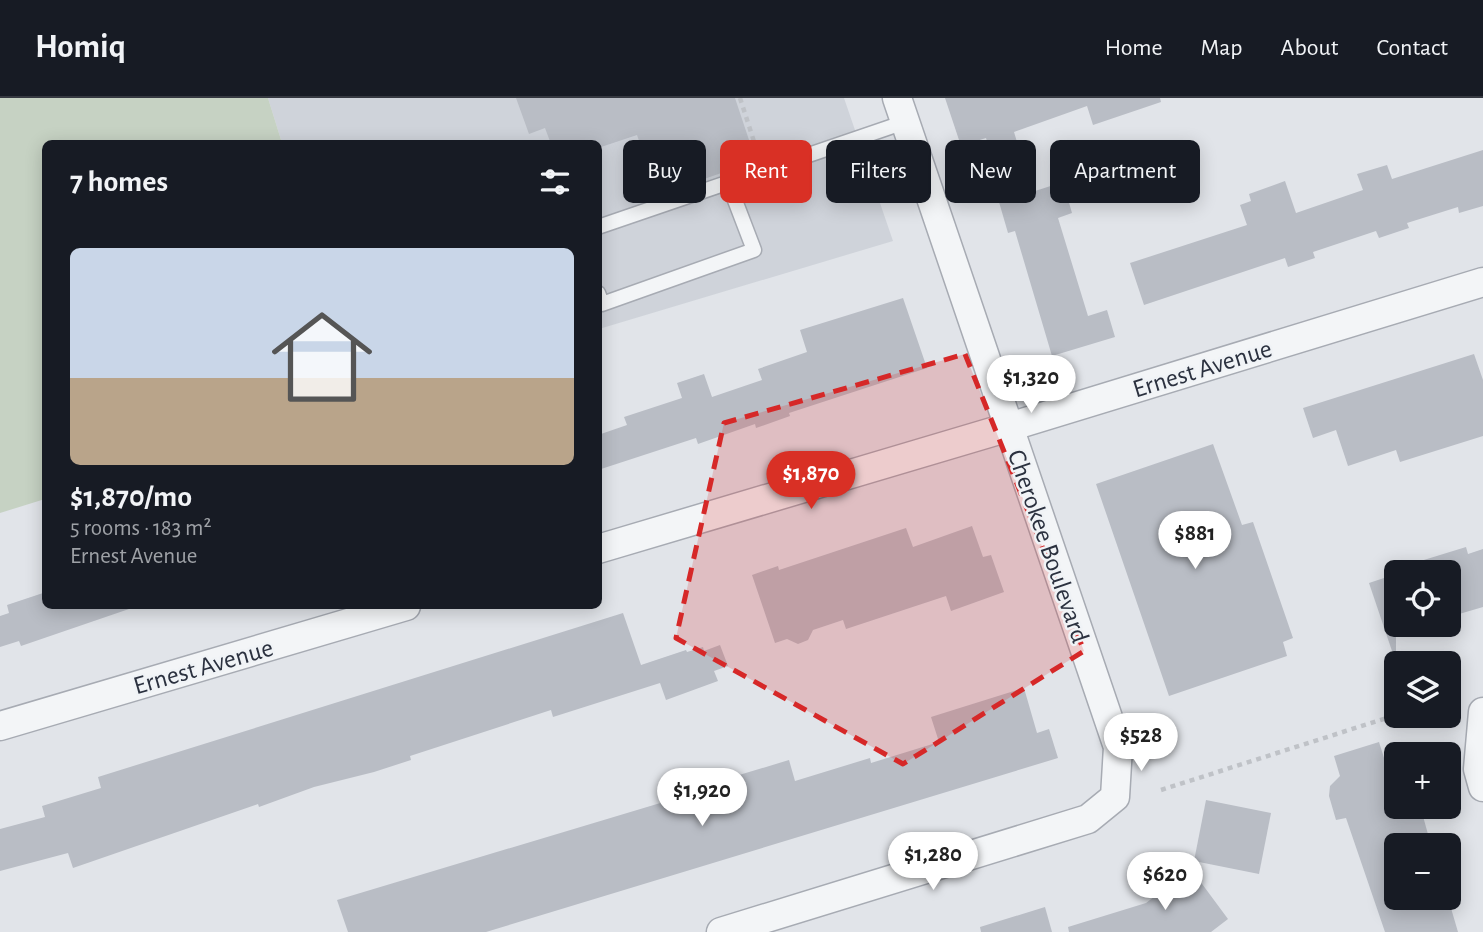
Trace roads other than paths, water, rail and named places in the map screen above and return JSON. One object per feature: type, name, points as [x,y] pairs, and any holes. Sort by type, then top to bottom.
[{"type":"street","name":"Cherokee Boulevard","points":[[721,932],[1088,819],[1115,797],[1118,747],[901,110]]},
{"type":"street","name":"Ernest Avenue","points":[[602,548],[1483,282]]},
{"type":"street","name":"Ernest Avenue","points":[[0,726],[396,609]]},
{"type":"street","points":[[1483,712],[1478,769],[1483,787]]},
{"type":"lane","points":[[812,147],[901,110]]},
{"type":"lane","points":[[602,226],[720,185]]},
{"type":"lane","points":[[602,304],[754,250],[736,203]]}]
